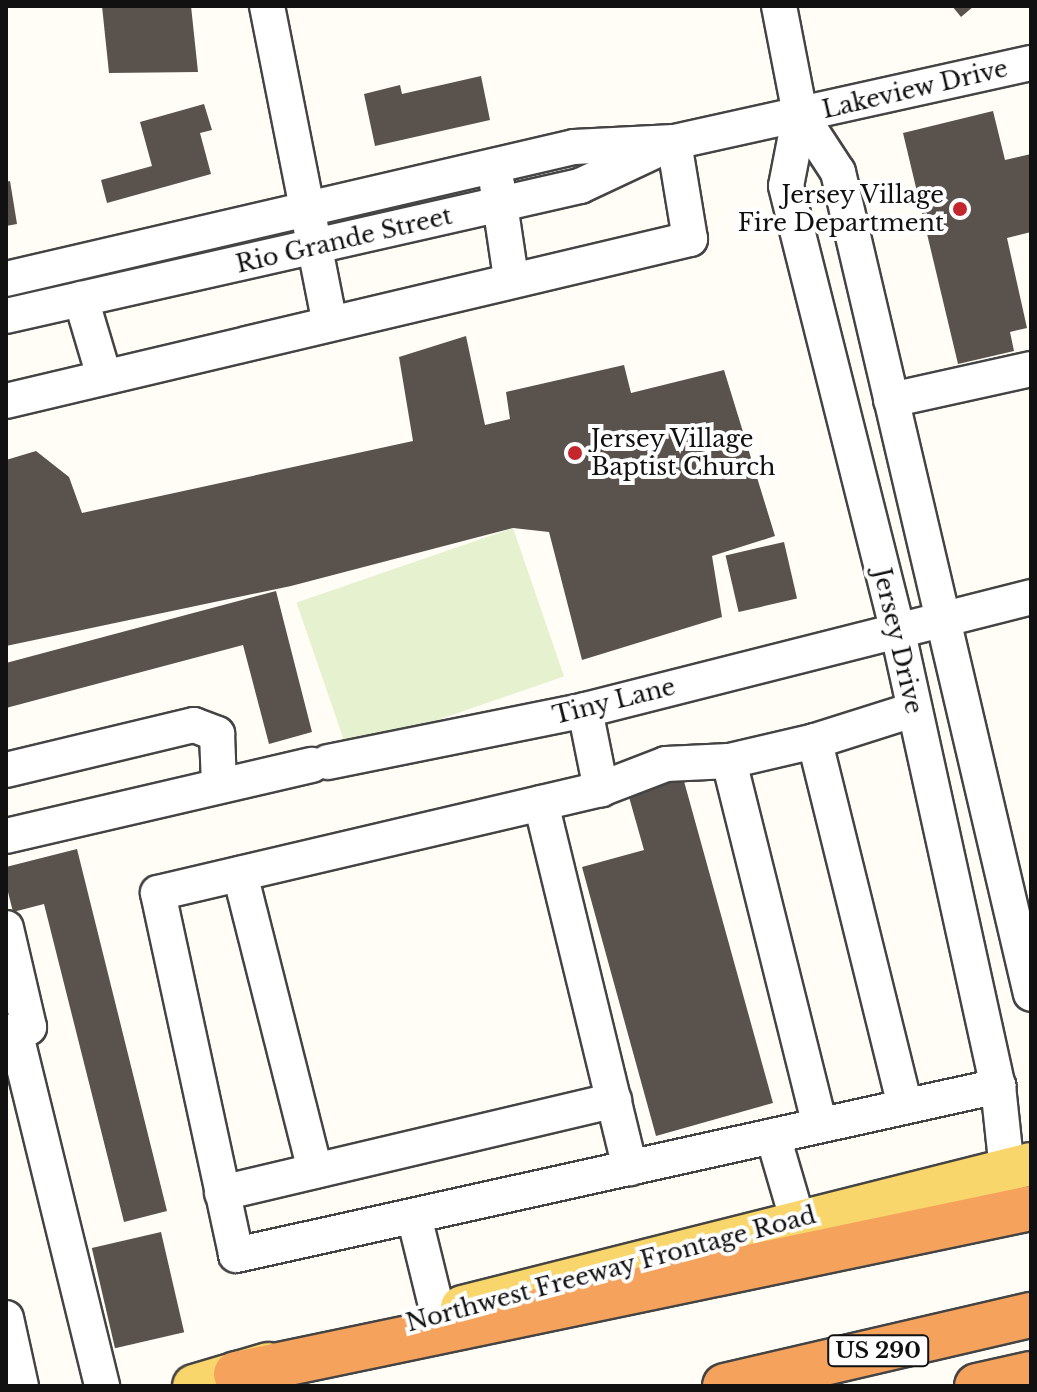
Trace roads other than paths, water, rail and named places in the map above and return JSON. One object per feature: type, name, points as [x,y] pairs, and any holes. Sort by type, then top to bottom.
[{"type":"highway","points":[[236,1374],[1031,1208]]},
{"type":"highway","name":"US 290","points":[[725,1386],[1031,1315]]},
{"type":"highway","points":[[977,1386],[1031,1374]]},
{"type":"main road","name":"Northwest Freeway Frontage Road","points":[[194,1386],[438,1314],[797,1218],[1019,1167]]},
{"type":"street","points":[[267,6],[329,320]]},
{"type":"street","name":"Jersey Drive","points":[[779,6],[800,114],[786,186],[897,628],[998,1086],[1019,1167]]},
{"type":"street","name":"Lakeview Drive","points":[[800,114],[1031,63]]},
{"type":"street","name":"Rio Grande Street","points":[[6,279],[574,147],[674,142],[800,114]]},
{"type":"street","name":"Jersey Drive","points":[[800,114],[838,172],[1031,994]]},
{"type":"street","points":[[8,391],[104,376],[329,320],[690,239],[674,142]]},
{"type":"street","name":"Rio Grande Street","points":[[6,316],[580,186],[674,142]]},
{"type":"street","points":[[494,165],[511,278]]},
{"type":"street","points":[[81,299],[104,376]]},
{"type":"street","points":[[891,400],[1031,369]]},
{"type":"street","name":"Tiny Lane","points":[[6,836],[219,784],[585,710],[897,628],[1031,597]]},
{"type":"street","points":[[585,710],[601,789]]},
{"type":"street","points":[[913,710],[815,741],[729,761],[666,764],[601,789],[158,893],[236,1255],[998,1086]]},
{"type":"street","points":[[6,770],[194,725],[217,734],[219,784]]},
{"type":"street","points":[[815,741],[905,1106]]},
{"type":"street","points":[[729,761],[820,1125]]},
{"type":"street","points":[[541,803],[630,1168]]},
{"type":"street","points":[[240,874],[315,1171]]},
{"type":"street","points":[[6,928],[29,1027],[10,1032],[102,1386]]},
{"type":"street","points":[[222,1193],[614,1100]]},
{"type":"street","points":[[773,1136],[797,1218]]},
{"type":"street","points":[[414,1216],[438,1314]]},
{"type":"street","points":[[6,1318],[21,1386]]},
{"type":"place","name":"Jersey Village Fire Department","points":[[960,209]]},
{"type":"place","name":"Jersey Village Baptist Church","points":[[575,453]]}]
